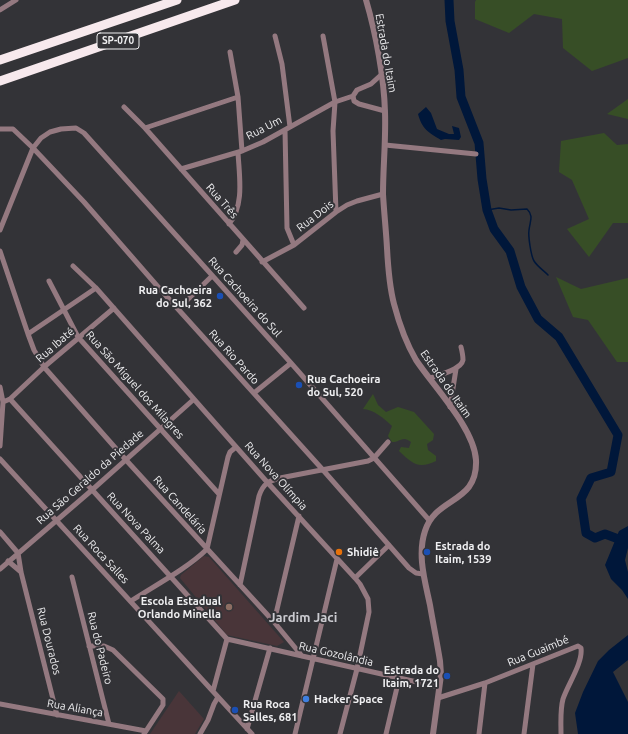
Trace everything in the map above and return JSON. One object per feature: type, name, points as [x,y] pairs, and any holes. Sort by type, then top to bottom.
[{"type":"highway","name":"SP-070","points":[[0,60],[177,0]]},
{"type":"highway","name":"SP-070","points":[[0,81],[235,0]]},
{"type":"street","points":[[0,10],[16,0]]},
{"type":"street","name":"Estrada do Itaim","points":[[366,0],[382,74],[385,112],[384,194],[388,275],[394,306],[410,350],[450,407],[470,439],[475,452],[475,472],[471,484],[467,490],[455,500],[437,511],[429,520],[423,536],[422,545],[424,574],[440,661],[441,675],[433,734]]},
{"type":"street","points":[[275,36],[282,64],[288,128],[287,228],[294,245]]},
{"type":"street","points":[[323,36],[335,102],[334,131],[336,212]]},
{"type":"street","points":[[229,224],[234,217],[239,204],[240,151],[238,97],[230,52]]},
{"type":"street","name":"Rua Um","points":[[181,169],[240,151],[263,142],[335,102],[353,96],[357,90],[371,84],[382,74]]},
{"type":"street","points":[[353,96],[354,101],[359,104],[385,112]]},
{"type":"street","points":[[145,128],[238,97]]},
{"type":"street","name":"Rua Três","points":[[124,107],[145,128],[304,308]]},
{"type":"street","name":"Rua Rio Pardo","points":[[0,128],[13,129],[34,148],[84,202],[389,545],[413,571],[424,574]]},
{"type":"street","name":"Rua Cachoeira do Sul","points":[[34,148],[41,138],[50,132],[61,129],[76,128],[84,133],[429,520]]},
{"type":"street","points":[[385,145],[476,154]]},
{"type":"street","points":[[0,230],[34,148]]},
{"type":"street","name":"Rua Dois","points":[[262,262],[294,245],[336,212],[356,201],[384,194]]},
{"type":"street","points":[[236,252],[242,245],[243,240]]},
{"type":"street","name":"Rua Candelária","points":[[0,251],[34,350],[44,367],[126,460],[274,622],[302,656]]},
{"type":"street","name":"Rua Nova Olímpia","points":[[73,266],[114,308],[193,400],[198,402],[266,482],[355,578],[365,593],[369,606],[366,627],[340,734]]},
{"type":"street","points":[[178,309],[212,276]]},
{"type":"street","name":"Rua São Miguel dos Milagres","points":[[49,281],[78,337],[219,494]]},
{"type":"street","points":[[28,334],[96,288]]},
{"type":"street","name":"Rua Ibaté","points":[[10,399],[78,337],[114,308]]},
{"type":"street","points":[[430,378],[456,369],[462,362],[461,347]]},
{"type":"street","points":[[254,393],[290,363]]},
{"type":"street","points":[[450,407],[456,369]]},
{"type":"street","points":[[0,387],[3,402],[0,446]]},
{"type":"street","points":[[3,402],[10,399]]},
{"type":"street","name":"Rua Nova Palma","points":[[10,399],[227,639]]},
{"type":"street","name":"Rua São Geraldo da Piedade","points":[[0,569],[193,400]]},
{"type":"street","points":[[240,585],[259,496],[266,482],[368,461],[374,458],[388,442]]},
{"type":"street","points":[[131,601],[171,576],[207,549],[228,457],[236,447]]},
{"type":"street","name":"Rua Roca Salles","points":[[0,459],[252,734]]},
{"type":"street","points":[[274,622],[298,516]]},
{"type":"street","points":[[0,532],[18,553]]},
{"type":"street","points":[[355,578],[389,545]]},
{"type":"street","name":"Rua Dourados","points":[[18,553],[21,572],[57,715]]},
{"type":"street","points":[[295,734],[337,559]]},
{"type":"street","points":[[8,561],[21,572]]},
{"type":"street","name":"Rua do Padeiro","points":[[72,577],[109,724]]},
{"type":"street","points":[[213,691],[227,639]]},
{"type":"street","name":"Rua Gozolândia","points":[[227,639],[439,687]]},
{"type":"street","points":[[89,646],[109,647],[162,698],[163,705],[145,732]]},
{"type":"street","name":"Rua Guaimbé","points":[[438,698],[485,683],[580,646],[580,661],[567,688],[563,701],[560,734]]},
{"type":"street","points":[[247,729],[270,648]]},
{"type":"street","points":[[524,734],[534,664]]},
{"type":"street","points":[[386,734],[399,679]]},
{"type":"street","points":[[479,734],[485,683]]},
{"type":"street","points":[[200,734],[218,697]]},
{"type":"street","name":"Rua Aliança","points":[[0,704],[145,732]]},
{"type":"shaded area","name":"Escola Estadual Orlando Minella","points":[[204,556],[209,557],[284,642],[277,646],[227,635],[180,578],[181,575]]},
{"type":"shaded area","points":[[179,691],[204,719],[195,734],[150,734]]},
{"type":"green space","points":[[476,0],[628,0],[628,58],[592,71],[563,48],[562,19],[534,14],[509,33],[475,19]]},
{"type":"green space","points":[[628,99],[628,119],[607,114]]},
{"type":"green space","points":[[604,133],[617,145],[628,144],[628,223],[613,223],[589,257],[567,229],[589,219],[572,180],[559,172],[561,141]]},
{"type":"green space","points":[[556,277],[581,289],[628,278],[628,362],[617,362],[588,320],[573,317]]},
{"type":"green space","points":[[373,394],[378,405],[386,412],[398,407],[414,412],[434,434],[433,440],[427,444],[428,450],[436,456],[436,461],[424,465],[416,464],[399,451],[401,447],[409,448],[411,442],[404,439],[392,442],[388,436],[392,426],[375,413],[367,409],[363,409]]},
{"type":"water","points":[[426,107],[431,113],[437,129],[449,134],[454,134],[452,126],[459,128],[461,137],[459,140],[441,140],[426,130],[421,123],[418,114]]},
{"type":"water","points":[[628,526],[628,548],[625,560],[628,572],[628,599],[622,590],[611,579],[605,565],[619,531]]},
{"type":"water","points":[[628,635],[628,660],[613,672],[628,702],[628,734],[578,734],[575,713],[598,661]]},
{"type":"waterway","points":[[449,0],[450,21],[459,70],[461,97],[479,143],[482,179],[487,210],[494,229],[510,251],[521,287],[538,319],[559,337],[618,435],[611,472],[591,478],[581,499],[586,533],[595,538],[605,534],[621,540]]},
{"type":"waterway","points":[[487,210],[499,208],[511,210],[527,209],[531,216],[529,237],[533,258],[537,265],[548,275]]},
{"type":"place","name":"Rua Cachoeira do Sul, 362","points":[[220,296]]},
{"type":"place","name":"Rua Cachoeira do Sul, 520","points":[[299,385]]},
{"type":"place","name":"Shidiê","points":[[339,552]]},
{"type":"place","name":"Estrada do Itaim, 1539","points":[[427,552]]},
{"type":"place","name":"Escola Estadual Orlando Minella","points":[[229,607]]},
{"type":"place","name":"Estrada do Itaim, 1721","points":[[447,676]]},
{"type":"place","name":"Hacker Space","points":[[306,699]]},
{"type":"place","name":"Rua Roca Salles, 681","points":[[235,710]]},
{"type":"district","name":"Jardim Jaci","points":[[303,618]]}]
